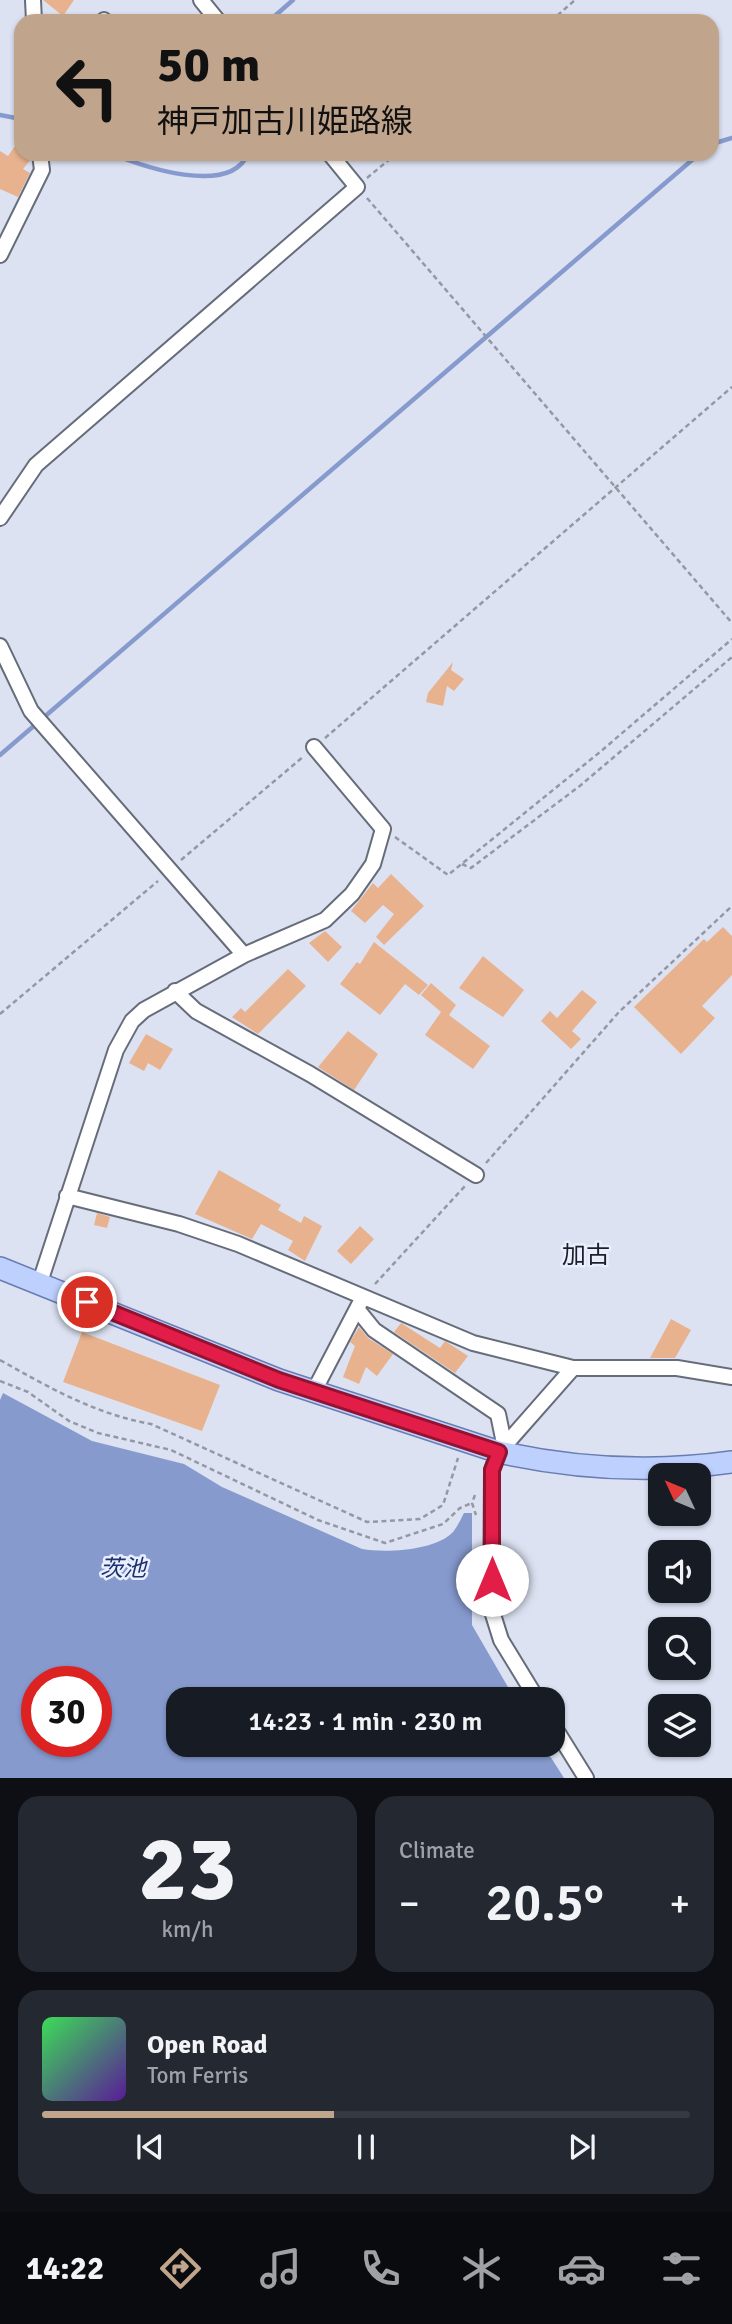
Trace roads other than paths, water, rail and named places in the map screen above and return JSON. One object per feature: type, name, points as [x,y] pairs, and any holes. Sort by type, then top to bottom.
[{"type":"main road","points":[[0,1268],[314,1391],[463,1441],[533,1460],[601,1467],[686,1469],[732,1462]]},
{"type":"street","points":[[201,0],[212,14]]},
{"type":"street","points":[[0,255],[42,170],[41,161]]},
{"type":"street","points":[[0,518],[36,465],[357,187],[336,161]]},
{"type":"street","points":[[0,646],[31,711],[244,955]]},
{"type":"street","points":[[40,1282],[116,1050],[132,1021],[175,991],[244,955],[325,920],[352,894],[373,864],[383,829],[314,747]]},
{"type":"street","points":[[175,991],[196,1011],[310,1074],[467,1167],[476,1175]]},
{"type":"street","points":[[67,1196],[203,1232],[360,1303],[473,1343],[573,1368],[677,1368],[732,1377]]},
{"type":"street","points":[[314,1391],[360,1303]]},
{"type":"street","points":[[360,1303],[374,1329],[498,1414],[502,1450]]},
{"type":"street","points":[[529,1687],[500,1640],[491,1608],[492,1470],[502,1450],[573,1368]]},
{"type":"street","points":[[565,1744],[586,1778]]},
{"type":"water","name":"茨池","points":[[3,1393],[92,1441],[184,1464],[222,1487],[362,1549],[383,1551],[422,1547],[445,1538],[453,1532],[464,1513],[472,1513],[472,1625],[508,1687],[166,1687],[166,1757],[551,1757],[564,1778],[0,1778],[0,1400]]},
{"type":"waterway","points":[[277,14],[293,0]]},
{"type":"waterway","points":[[0,115],[14,118]]},
{"type":"waterway","points":[[719,142],[732,138]]},
{"type":"waterway","points":[[132,161],[163,171],[205,176],[223,174],[238,167],[243,161]]},
{"type":"waterway","points":[[0,755],[691,161]]},
{"type":"district","name":"加古","points":[[586,1255]]}]
